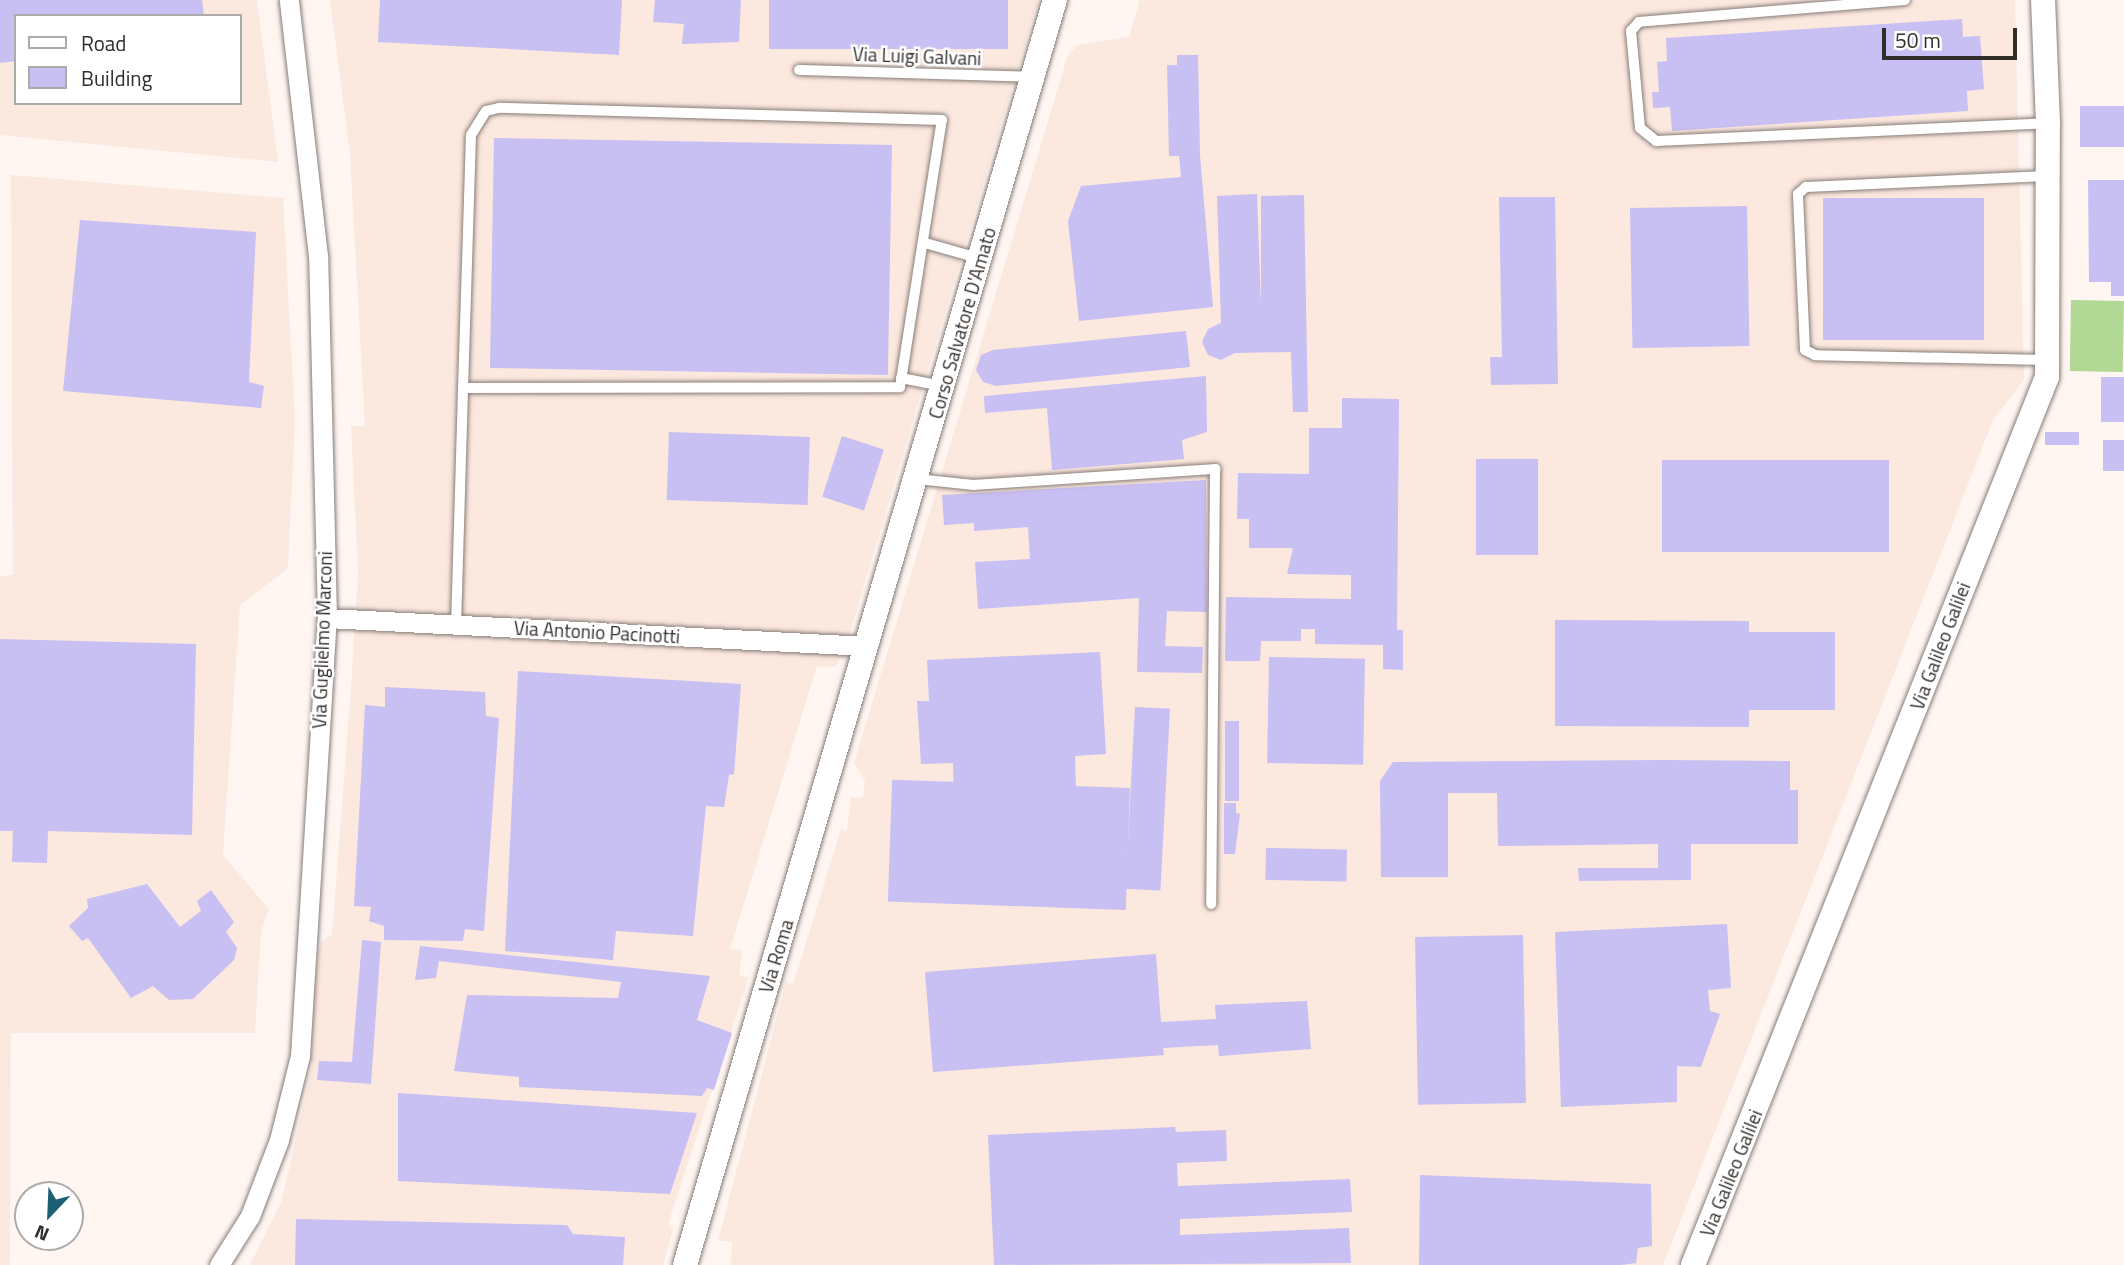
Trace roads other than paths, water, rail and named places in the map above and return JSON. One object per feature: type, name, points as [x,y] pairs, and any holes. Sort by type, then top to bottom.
[{"type":"street","name":"Via Guglielmo Marconi","points":[[219,1265],[250,1216],[279,1140],[300,1056],[327,618],[318,256],[289,0]]},
{"type":"street","name":"Corso Salvatore D'Amato","points":[[867,646],[1055,0]]},
{"type":"street","name":"Via Galileo Galilei","points":[[1693,1265],[2047,377],[2048,123],[2043,0]]},
{"type":"street","name":"Via Antonio Pacinotti","points":[[327,618],[867,646]]},
{"type":"street","name":"Via Roma","points":[[685,1265],[867,646]]},
{"type":"lane","points":[[1905,0],[1639,22],[1631,32],[1640,128],[1656,141],[2048,123]]},
{"type":"lane","name":"Via Luigi Galvani","points":[[799,70],[1033,77]]},
{"type":"lane","points":[[456,625],[463,388],[471,135],[486,111],[932,117],[942,120],[944,129],[900,387],[463,388]]},
{"type":"lane","points":[[2047,360],[1815,355],[1805,350],[1798,194],[1806,187],[2048,176]]},
{"type":"lane","points":[[925,243],[981,259]]},
{"type":"lane","points":[[901,378],[943,386]]},
{"type":"lane","points":[[916,478],[974,485],[1215,469],[1211,904]]}]
